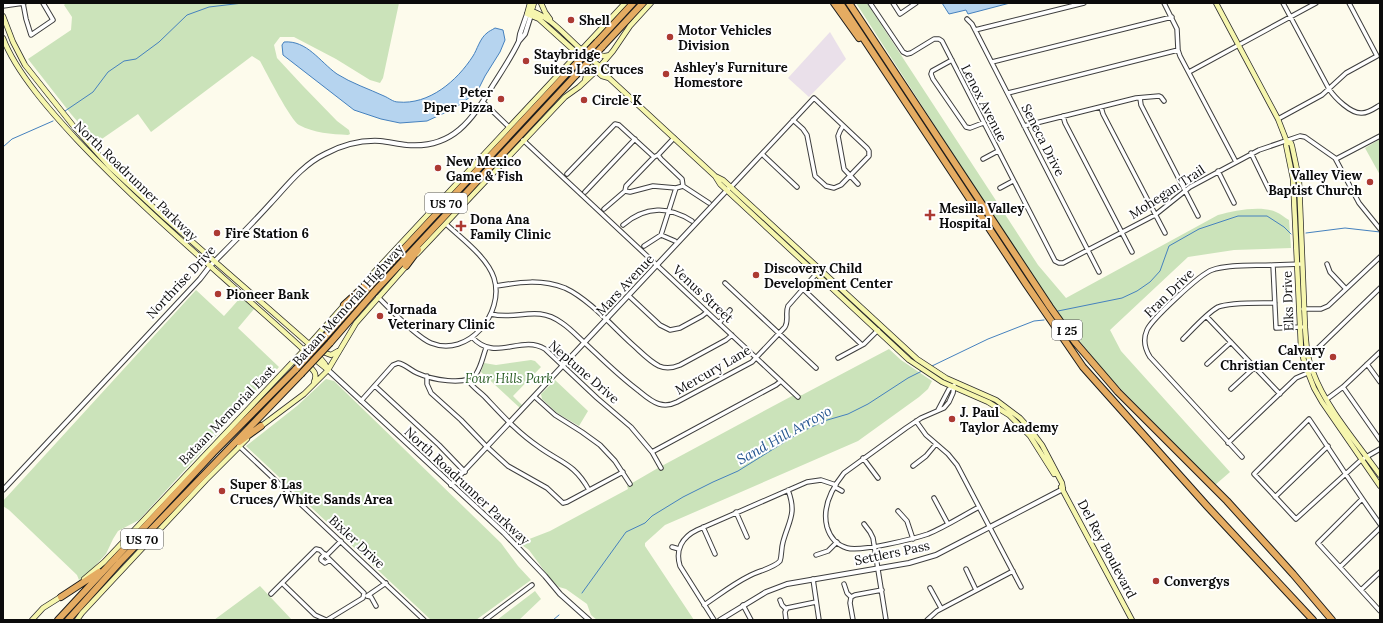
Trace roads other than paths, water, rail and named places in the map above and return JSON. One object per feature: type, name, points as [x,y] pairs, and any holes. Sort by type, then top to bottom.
[{"type":"highway","name":"Bataan Memorial Highway","points":[[58,620],[213,453],[296,369],[386,268],[570,70],[594,41],[633,3]]},
{"type":"highway","name":"Bataan Memorial Highway","points":[[68,620],[120,562],[301,374],[429,232],[643,3]]},
{"type":"highway","points":[[831,3],[886,73]]},
{"type":"highway","points":[[834,3],[844,18]]},
{"type":"highway","name":"I 25","points":[[840,3],[1029,289],[1083,367],[1207,506],[1313,620]]},
{"type":"highway","name":"I 25","points":[[850,3],[862,24],[1075,342],[1118,392],[1227,501],[1332,620]]},
{"type":"highway","points":[[406,266],[429,232]]},
{"type":"highway","points":[[344,305],[386,268]]},
{"type":"highway","points":[[226,451],[261,426]]},
{"type":"highway","points":[[61,597],[98,573],[115,558]]},
{"type":"main road","points":[[529,12],[530,3]]},
{"type":"main road","points":[[529,12],[534,3]]},
{"type":"main road","points":[[541,3],[553,24]]},
{"type":"main road","name":"Bataan Memorial East","points":[[32,620],[43,608],[61,597],[104,562],[304,350],[579,52],[594,41],[625,3]]},
{"type":"main road","points":[[77,620],[240,446],[261,426],[304,394],[328,370],[356,323],[378,297],[523,140],[565,97],[579,87],[600,66],[628,29],[651,3]]},
{"type":"main road","name":"Elks Drive","points":[[1216,3],[1278,119],[1287,141],[1291,144],[1298,173],[1302,327],[1310,372],[1322,402],[1380,486]]},
{"type":"main road","name":"Del Rey Boulevard","points":[[529,12],[543,16],[557,27],[603,77],[609,78]]},
{"type":"main road","name":"Del Rey Boulevard","points":[[529,12],[579,52],[600,66],[607,73],[609,78],[715,176],[720,184],[729,189],[788,244],[816,266]]},
{"type":"main road","name":"North Roadrunner Parkway","points":[[3,16],[13,42],[25,65],[75,128],[115,171],[164,217],[309,344],[328,370]]},
{"type":"main road","points":[[553,31],[557,27]]},
{"type":"main road","name":"North Roadrunner Parkway","points":[[3,38],[19,68],[44,102],[66,128],[137,201],[239,293],[328,370]]},
{"type":"main road","points":[[594,41],[590,48],[598,55],[603,57],[609,55]]},
{"type":"main road","points":[[569,63],[578,64],[584,70],[586,74],[585,80]]},
{"type":"main road","name":"Del Rey Boulevard","points":[[788,244],[796,255],[820,274],[829,278],[905,356],[933,377],[996,400],[1024,421],[1034,432],[1045,449],[1062,483],[1063,489],[1132,620]]},
{"type":"main road","points":[[796,255],[802,257],[811,266],[816,266],[819,272]]},
{"type":"main road","name":"Del Rey Boulevard","points":[[819,272],[879,328],[917,359],[954,385]]},
{"type":"main road","points":[[239,293],[244,288]]},
{"type":"main road","points":[[267,317],[271,312]]},
{"type":"main road","points":[[279,327],[284,322]]},
{"type":"main road","points":[[320,332],[316,343],[325,354],[334,354],[342,346]]},
{"type":"main road","points":[[288,366],[300,360],[305,363],[314,371],[316,375],[313,386]]},
{"type":"main road","name":"Elks Drive","points":[[1310,372],[1380,475]]},
{"type":"street","points":[[3,6],[23,3],[31,35],[53,20],[43,3]]},
{"type":"street","name":"Lenox Avenue","points":[[870,3],[904,52],[907,54],[934,39],[939,39],[942,41],[1055,261],[1059,263]]},
{"type":"street","points":[[893,3],[900,14],[916,3]]},
{"type":"street","points":[[975,30],[1084,3]]},
{"type":"street","points":[[1164,3],[1178,32],[1178,50],[1181,58],[1236,162]]},
{"type":"street","points":[[1283,3],[1329,89],[1338,100],[1357,113],[1366,112],[1380,105]]},
{"type":"street","points":[[1189,72],[1316,3]]},
{"type":"street","points":[[1278,119],[1314,100],[1329,89],[1346,73],[1378,56],[1349,3]]},
{"type":"street","name":"Northrise Drive","points":[[3,490],[200,279],[210,266],[298,174],[313,161],[322,155],[347,145],[371,141],[414,145],[437,142],[449,137],[463,127],[483,102],[519,41],[525,34],[529,12]]},
{"type":"street","points":[[992,62],[1172,17]]},
{"type":"street","name":"Seneca Drive","points":[[968,19],[992,62],[1099,272]]},
{"type":"street","points":[[1008,93],[1178,50]]},
{"type":"street","points":[[952,60],[932,71],[931,74],[933,79],[966,127],[970,128],[983,123]]},
{"type":"street","points":[[1024,126],[1140,98],[1159,96],[1162,97],[1164,101]]},
{"type":"street","name":"Mars Avenue","points":[[451,486],[814,98],[843,126]]},
{"type":"street","points":[[1140,98],[1141,105],[1198,216]]},
{"type":"street","points":[[483,102],[509,127]]},
{"type":"street","points":[[1101,107],[1103,114],[1164,234]]},
{"type":"street","points":[[1063,116],[1065,123],[1132,252]]},
{"type":"street","points":[[793,120],[803,129],[806,135],[814,175],[827,187],[836,187],[842,184],[850,176],[868,157],[870,153],[867,148],[843,126],[838,137],[844,168],[850,176],[858,184]]},
{"type":"street","points":[[567,174],[615,124],[619,125],[654,157]]},
{"type":"street","name":"Mohegan Trail","points":[[1059,263],[1064,262],[1122,233],[1155,215],[1185,190],[1263,147],[1287,141],[1298,136],[1304,136],[1332,154],[1336,159]]},
{"type":"street","points":[[1380,136],[1336,159],[1359,203],[1380,229]]},
{"type":"street","points":[[604,209],[625,191],[626,187],[674,138]]},
{"type":"street","points":[[585,192],[635,139]]},
{"type":"street","name":"Venus Street","points":[[523,140],[798,397]]},
{"type":"street","points":[[983,159],[998,151]]},
{"type":"street","points":[[1251,153],[1269,190]]},
{"type":"street","points":[[762,154],[797,187]]},
{"type":"street","points":[[658,155],[682,179],[684,186],[709,203]]},
{"type":"street","points":[[1218,171],[1234,203]]},
{"type":"street","points":[[1000,188],[1013,181]]},
{"type":"street","points":[[625,191],[630,192],[653,186],[676,188],[684,186]]},
{"type":"street","points":[[644,246],[661,235],[676,188]]},
{"type":"street","points":[[623,225],[634,217],[648,212],[661,210],[669,211],[692,221]]},
{"type":"street","points":[[378,297],[419,336],[429,343],[440,346],[452,346],[462,343],[472,337],[491,314],[496,300],[496,286],[492,272],[486,262],[446,224]]},
{"type":"street","points":[[661,235],[674,241]]},
{"type":"street","points":[[1302,310],[1321,309],[1327,307],[1380,257]]},
{"type":"street","name":"Fran Drive","points":[[1242,457],[1150,357],[1145,344],[1146,334],[1154,320],[1196,279],[1207,272],[1225,267],[1300,264]]},
{"type":"street","points":[[1327,264],[1330,272],[1346,289]]},
{"type":"street","points":[[1273,265],[1276,328],[1302,327]]},
{"type":"street","name":"Mercury Lane","points":[[491,314],[505,316],[534,313],[548,315],[561,322],[624,380],[654,402],[664,407],[675,403],[751,363],[757,358],[780,334],[787,324],[786,312],[788,306],[819,272]]},
{"type":"street","points":[[496,286],[528,282],[544,282],[557,285],[568,290],[581,297],[649,359],[666,370],[680,365],[726,340],[732,335]]},
{"type":"street","points":[[725,283],[816,368]]},
{"type":"street","points":[[1306,356],[1317,349],[1380,288]]},
{"type":"street","points":[[803,289],[862,345]]},
{"type":"street","points":[[628,296],[660,325],[670,330],[680,328],[707,312]]},
{"type":"street","points":[[1183,339],[1215,310],[1224,305],[1275,303]]},
{"type":"street","points":[[719,323],[730,310]]},
{"type":"street","points":[[1207,317],[1280,394]]},
{"type":"street","points":[[838,358],[862,345],[879,328]]},
{"type":"street","points":[[361,401],[397,363],[401,363],[413,371],[427,376],[456,381],[468,380],[477,372],[486,348],[472,337]]},
{"type":"street","points":[[1208,364],[1231,342]]},
{"type":"street","name":"Neptune Drive","points":[[486,348],[496,349],[531,344],[545,349],[601,401],[628,423],[652,452],[661,468]]},
{"type":"street","points":[[1327,399],[1343,387],[1380,352]]},
{"type":"street","points":[[1367,364],[1380,382]]},
{"type":"street","points":[[1231,389],[1255,367]]},
{"type":"street","name":"North Roadrunner Parkway","points":[[328,370],[504,534],[545,576],[560,594],[589,620]]},
{"type":"street","points":[[1228,443],[1296,378],[1310,372]]},
{"type":"street","points":[[427,376],[427,384],[431,393],[508,466],[546,488],[563,504],[623,472]]},
{"type":"street","points":[[468,380],[472,386],[510,423],[536,446],[571,467],[582,478],[589,490]]},
{"type":"street","points":[[652,452],[776,386],[781,381]]},
{"type":"street","points":[[954,385],[949,389],[938,410],[916,421],[846,471],[835,486],[828,501],[826,516],[828,530],[837,542],[844,546],[853,548],[874,546],[912,539],[929,533],[979,507]]},
{"type":"street","points":[[374,386],[439,445],[465,472]]},
{"type":"street","points":[[1343,387],[1380,440]]},
{"type":"street","points":[[535,397],[555,415],[596,442],[612,457],[630,484]]},
{"type":"street","points":[[1380,449],[1367,458],[1361,460],[1347,474],[1296,519],[1254,474],[1310,419],[1347,474],[1362,499],[1380,524]]},
{"type":"street","points":[[916,421],[926,435],[955,462],[1021,587]]},
{"type":"street","points":[[913,466],[926,456],[936,444]]},
{"type":"street","name":"Bixler Drive","points":[[240,446],[424,620]]},
{"type":"street","points":[[1275,496],[1328,446]]},
{"type":"street","points":[[863,458],[878,478]]},
{"type":"street","points":[[714,620],[680,568],[678,559],[679,548],[687,536],[736,512],[807,482],[824,480],[842,491]]},
{"type":"street","name":"Settlers Pass","points":[[720,620],[743,605],[773,589],[794,582],[909,563],[931,557],[990,528],[1063,489]]},
{"type":"street","points":[[704,605],[743,579],[778,564],[780,561],[782,545],[792,515],[792,502],[788,490]]},
{"type":"street","points":[[934,498],[948,524]]},
{"type":"street","points":[[1362,499],[1318,543],[1380,611]]},
{"type":"street","points":[[898,511],[904,516],[908,523],[912,539]]},
{"type":"street","points":[[736,512],[747,537]]},
{"type":"street","points":[[864,524],[872,534],[886,620]]},
{"type":"street","points":[[703,527],[715,554]]},
{"type":"street","points":[[1340,567],[1380,528]]},
{"type":"street","points":[[330,560],[325,563],[321,560],[321,558],[341,541]]},
{"type":"street","points":[[816,555],[828,551],[837,542]]},
{"type":"street","points":[[672,547],[679,548]]},
{"type":"street","points":[[271,594],[283,584],[316,549],[320,550],[326,555],[366,596],[371,597],[376,606]]},
{"type":"street","points":[[966,569],[976,590]]},
{"type":"street","points":[[927,620],[932,614],[941,608],[1013,571]]},
{"type":"street","points":[[1361,590],[1380,572]]},
{"type":"street","points":[[812,579],[819,620]]},
{"type":"street","points":[[283,584],[315,615],[327,620],[386,583]]},
{"type":"street","points":[[844,584],[847,593],[851,597]]},
{"type":"street","points":[[485,620],[532,585]]},
{"type":"street","points":[[930,588],[941,608]]},
{"type":"street","points":[[851,597],[882,590]]},
{"type":"street","points":[[851,597],[850,603],[853,620]]},
{"type":"street","points":[[780,600],[782,605],[786,608]]},
{"type":"street","points":[[786,608],[816,602]]},
{"type":"street","points":[[743,605],[752,620]]},
{"type":"street","points":[[786,608],[786,620]]},
{"type":"water","points":[[942,3],[1010,3],[968,14],[966,10],[949,14]]},
{"type":"water","points":[[495,28],[503,30],[505,40],[500,52],[477,92],[455,108],[427,121],[400,123],[381,119],[354,110],[283,55],[282,45],[284,42],[300,44],[337,74],[348,80],[394,101],[409,102],[421,100],[441,90],[459,74],[473,56],[485,35]]},
{"type":"waterway","points":[[65,111],[93,92],[108,72],[124,61],[136,59],[159,42],[187,15],[209,7],[243,3]]},
{"type":"waterway","points":[[3,147],[12,139],[53,121]]},
{"type":"waterway","name":"Sand Hill Arroyo","points":[[1058,311],[1122,298],[1137,291],[1150,282],[1160,271],[1169,246],[1199,229],[1238,216],[1267,216],[1284,227],[1291,234]]},
{"type":"waterway","name":"Sand Hill Arroyo","points":[[1306,233],[1345,228],[1380,232]]},
{"type":"waterway","name":"Sand Hill Arroyo","points":[[932,366],[988,339],[1034,321],[1044,320]]},
{"type":"waterway","name":"Sand Hill Arroyo","points":[[582,593],[626,532],[645,523],[652,516],[683,497],[738,471],[799,433],[824,421],[848,414],[868,404],[908,378],[922,371]]},
{"type":"waterway","name":"Sand Hill Arroyo","points":[[553,620],[559,615]]},
{"type":"place","name":"Shell","points":[[571,20]]},
{"type":"place","name":"Motor Vehicles Division","points":[[670,37]]},
{"type":"place","name":"Staybridge Suites Las Cruces","points":[[526,61]]},
{"type":"place","name":"Ashley's Furniture Homestore","points":[[666,74]]},
{"type":"place","name":"Peter Piper Pizza","points":[[501,99]]},
{"type":"place","name":"Circle K","points":[[584,100]]},
{"type":"place","name":"New Mexico Game & Fish","points":[[438,168]]},
{"type":"place","name":"Valley View Baptist Church","points":[[1370,182]]},
{"type":"place","name":"Mesilla Valley Hospital","points":[[930,215]]},
{"type":"place","name":"Dona Ana Family Clinic","points":[[461,226]]},
{"type":"place","name":"Fire Station 6","points":[[217,233]]},
{"type":"place","name":"Discovery Child Development Center","points":[[756,275]]},
{"type":"place","name":"Pioneer Bank","points":[[218,294]]},
{"type":"place","name":"Jornada Veterinary Clinic","points":[[380,316]]},
{"type":"place","name":"Calvary Christian Center","points":[[1333,357]]},
{"type":"place","name":"J. Paul Taylor Academy","points":[[952,419]]},
{"type":"place","name":"Super 8 Las Cruces/White Sands Area","points":[[222,491]]},
{"type":"place","name":"Convergys","points":[[1156,581]]},
{"type":"park label","name":"Four Hills Park","points":[[509,378]]}]
